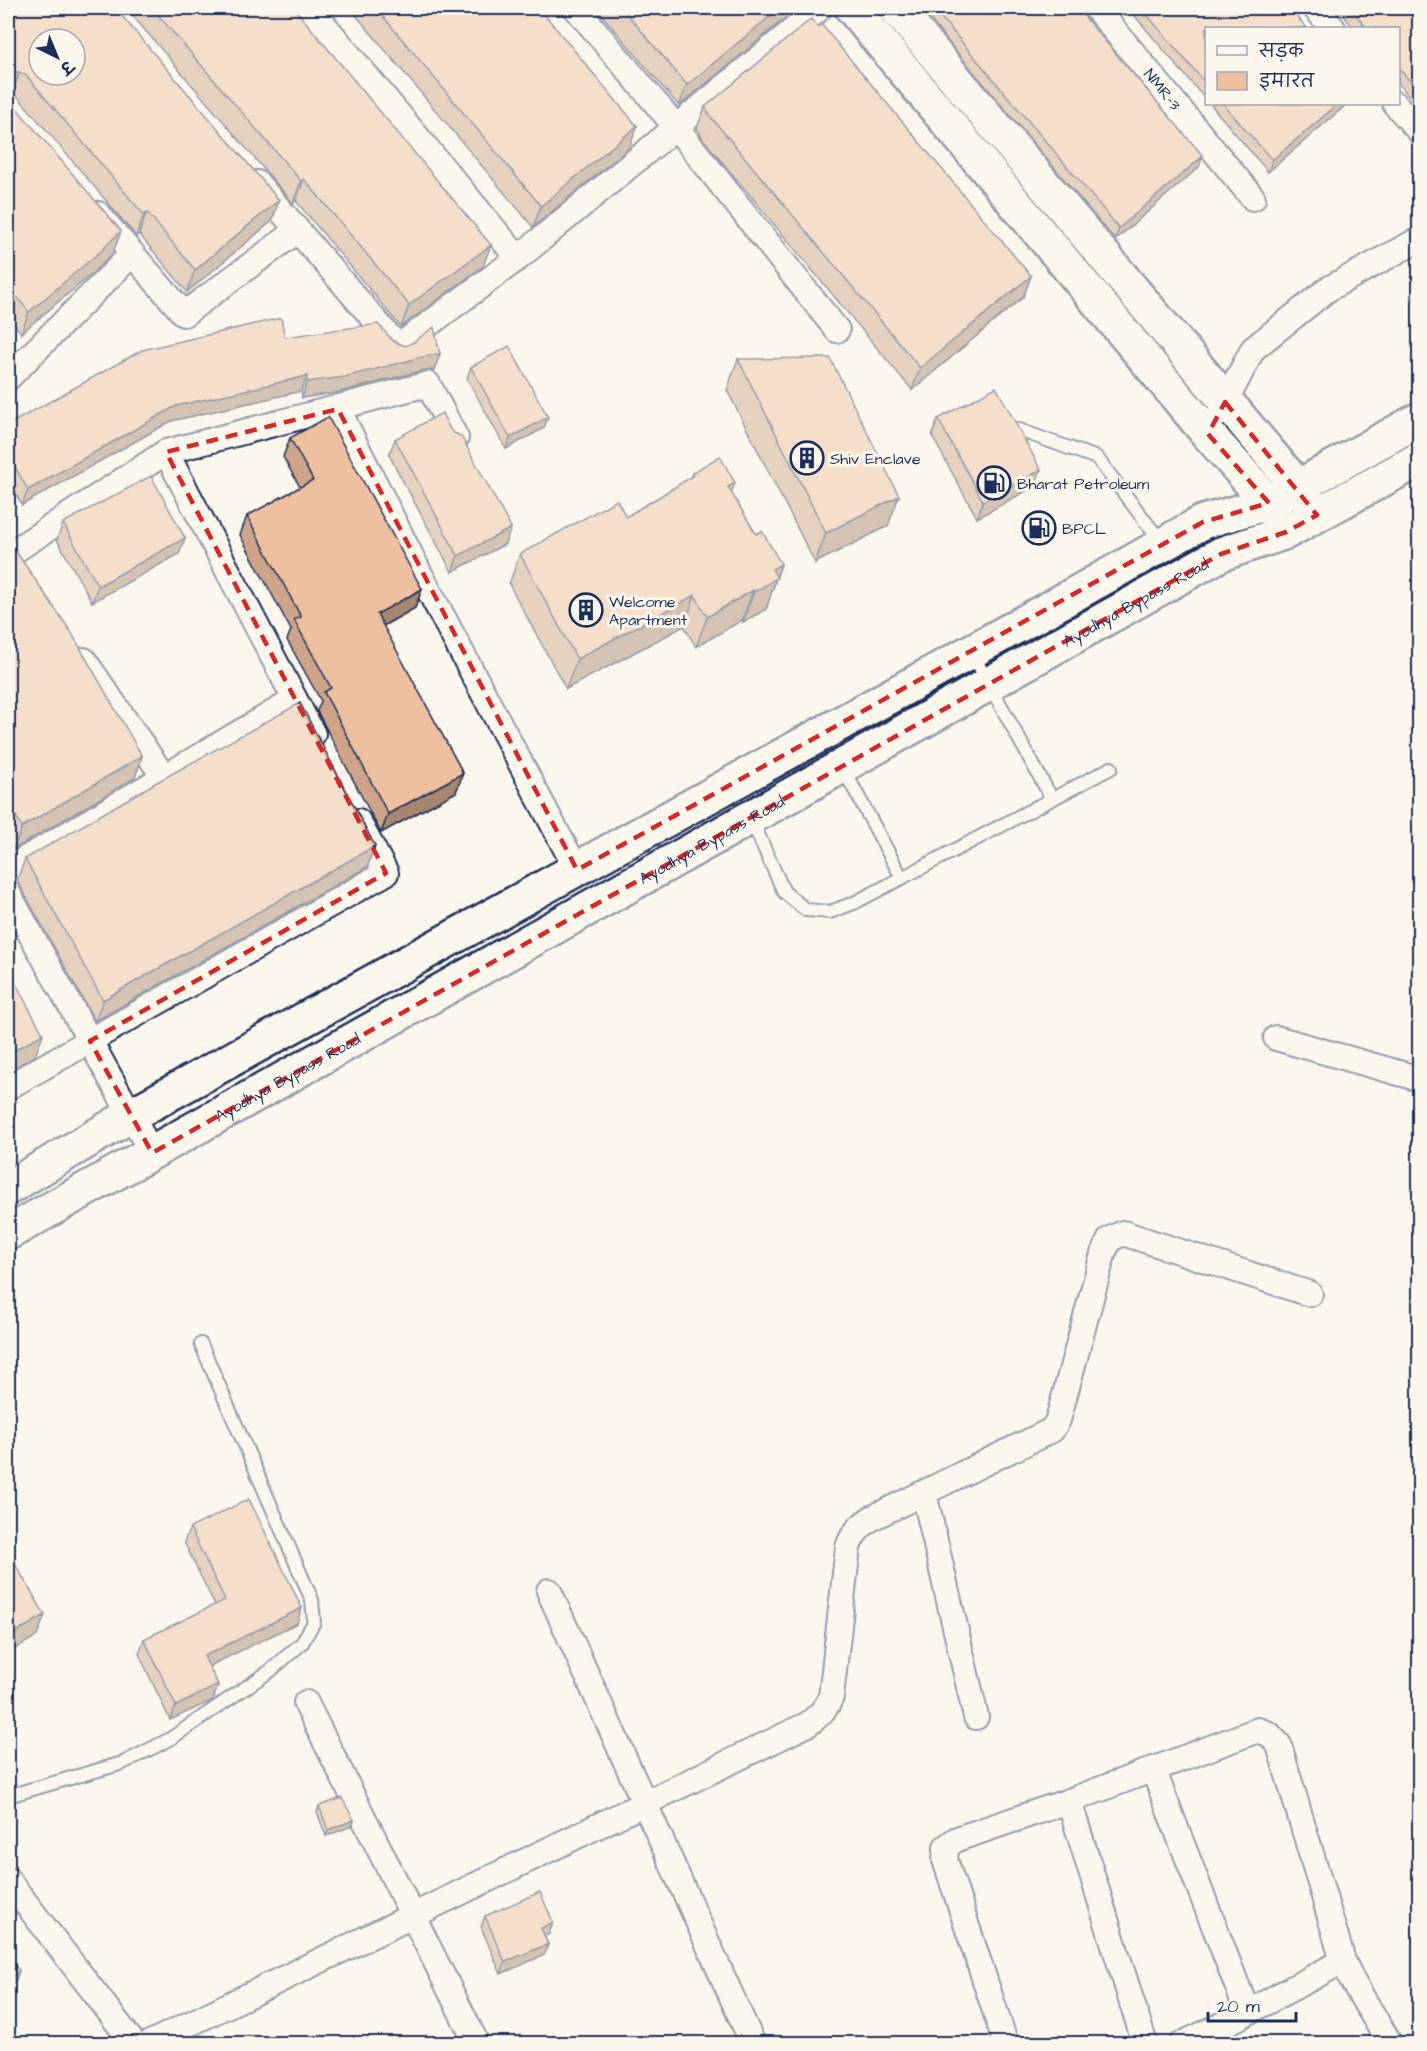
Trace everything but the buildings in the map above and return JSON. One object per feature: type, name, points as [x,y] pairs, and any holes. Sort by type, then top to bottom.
[{"type":"main road","points":[[852,8],[1208,434],[1269,503],[1286,532]]},
{"type":"main road","points":[[896,8],[1298,487],[1317,515]]},
{"type":"main road","points":[[8,1188],[131,1115],[972,652],[1203,522],[1269,503],[1419,419]]},
{"type":"main road","name":"Ayodhya Bypass Road","points":[[8,1233],[1221,554],[1286,532],[1419,459]]},
{"type":"street","points":[[310,8],[518,258]]},
{"type":"street","points":[[576,8],[675,126],[837,330]]},
{"type":"street","points":[[244,168],[398,347],[518,258],[820,8]]},
{"type":"street","name":"NMR-3","points":[[1096,8],[1252,198]]},
{"type":"street","points":[[1315,8],[1332,27]]},
{"type":"street","points":[[1396,105],[1419,132]]},
{"type":"street","points":[[81,193],[184,314],[297,231]]},
{"type":"street","points":[[1208,434],[1253,349],[1328,289],[1419,239]]},
{"type":"street","points":[[11,367],[132,254]]},
{"type":"street","points":[[14,558],[166,452],[428,384],[456,438]]},
{"type":"street","points":[[338,409],[418,570],[576,870]]},
{"type":"street","points":[[166,452],[322,751]]},
{"type":"street","points":[[71,641],[164,777]]},
{"type":"street","points":[[8,869],[295,700]]},
{"type":"street","points":[[8,1087],[386,873],[348,802]]},
{"type":"street","points":[[8,893],[152,1153]]},
{"type":"street","points":[[1276,1038],[1419,1079]]},
{"type":"street","points":[[148,2043],[808,1724],[826,1709],[831,1696],[848,1547],[852,1536],[859,1527],[872,1518],[1052,1430],[1058,1420],[1103,1254],[1110,1239],[1123,1233],[1310,1294]]},
{"type":"street","points":[[924,1493],[976,1717]]},
{"type":"street","points":[[549,1591],[753,2043]]},
{"type":"street","points":[[306,1703],[477,2043]]},
{"type":"street","points":[[1006,2043],[945,1860],[946,1847],[957,1839],[1069,1801],[1258,1730],[1269,1734],[1279,1745],[1343,1961],[1390,2043]]},
{"type":"street","points":[[1153,1769],[1247,2011]]},
{"type":"street","points":[[1069,1801],[1145,2043]]},
{"type":"street","points":[[8,1880],[134,2043]]},
{"type":"street","points":[[1182,2043],[1222,2035],[1247,2011],[1343,1961]]},
{"type":"lane","points":[[1016,429],[1097,458],[1163,544]]},
{"type":"lane","points":[[972,652],[1052,799]]},
{"type":"lane","points":[[842,767],[902,878]]},
{"type":"lane","points":[[750,818],[784,892],[806,910],[830,912],[854,903],[1111,768]]},
{"type":"lane","points":[[8,1796],[123,1763],[170,1738],[270,1671],[302,1643],[314,1622],[312,1600],[201,1344]]},
{"type":"highlighted area","points":[[1225,402],[1317,515],[1286,532],[1221,554],[152,1153],[90,1041],[386,873],[166,452],[338,409],[577,870],[1203,522],[1269,503],[1208,434]]},
{"type":"place","name":"Shiv Enclave","points":[[807,458]]},
{"type":"place","name":"Bharat Petroleum","points":[[994,483]]},
{"type":"place","name":"BPCL","points":[[1039,528]]},
{"type":"place","name":"Welcome Apartment","points":[[586,610]]}]
